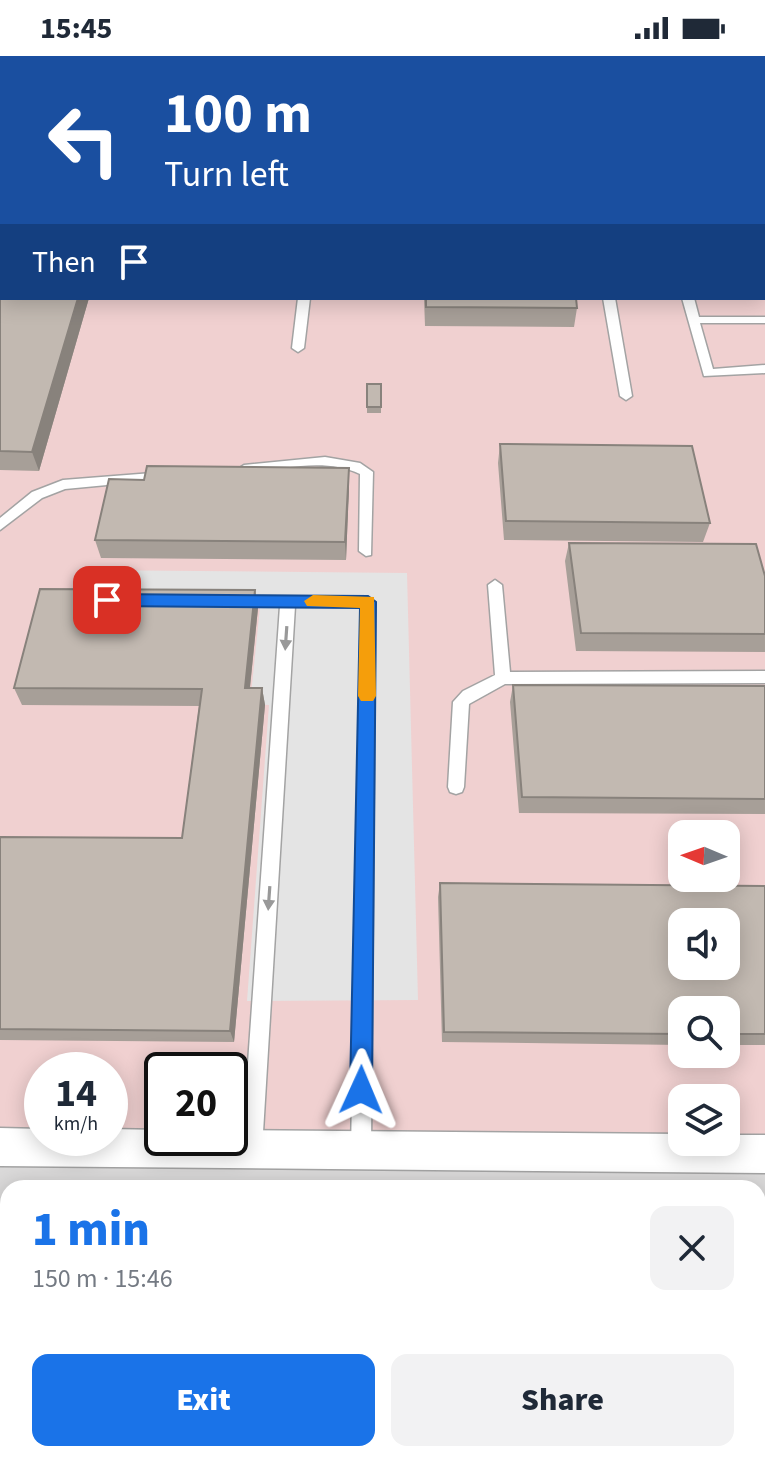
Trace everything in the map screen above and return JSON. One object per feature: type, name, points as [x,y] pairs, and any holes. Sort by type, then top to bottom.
[{"type":"street","points":[[0,1147],[765,1154]]},
{"type":"lane","points":[[298,348],[304,300]]},
{"type":"lane","points":[[609,300],[626,396]]},
{"type":"lane","points":[[689,300],[708,373],[765,369]]},
{"type":"lane","points":[[694,320],[765,320]]},
{"type":"lane","points":[[235,470],[328,462],[357,465],[367,472],[366,551]]},
{"type":"lane","points":[[0,525],[37,495],[63,485],[172,475]]},
{"type":"lane","points":[[495,585],[503,678]]},
{"type":"lane","points":[[228,601],[368,602],[361,1151]]},
{"type":"lane","points":[[252,1150],[288,601]]},
{"type":"lane","points":[[456,787],[461,702],[468,695],[503,678],[765,677]]},
{"type":"shaded area","points":[[0,300],[765,300],[765,1136],[740,1136],[740,1084],[668,1084],[668,1135],[248,1132],[248,1052],[144,1052],[144,1132],[128,1131],[128,1052],[24,1052],[24,1131],[0,1131]]},
{"type":"shaded area","points":[[81,570],[407,573],[418,1000],[247,1001],[269,705],[250,704],[260,607],[72,606]]},
{"type":"shaded area","points":[[0,1166],[765,1172],[765,1180],[0,1180]]},
{"type":"building","points":[[0,300],[77,300],[32,452],[0,451]]},
{"type":"building","points":[[426,300],[576,300],[577,308],[426,307]]},
{"type":"building","points":[[367,384],[381,384],[381,407],[367,407]]},
{"type":"building","points":[[500,444],[692,446],[710,523],[506,521]]},
{"type":"building","points":[[147,466],[349,468],[345,542],[95,540],[109,479],[144,480]]},
{"type":"building","points":[[569,543],[756,544],[765,576],[765,634],[581,633]]},
{"type":"building","points":[[40,589],[255,590],[245,688],[262,688],[230,1031],[0,1029],[0,837],[182,838],[202,689],[14,688]]},
{"type":"building","points":[[513,685],[765,686],[765,799],[522,797]]},
{"type":"building","points":[[440,883],[668,885],[668,892],[740,892],[740,886],[765,886],[765,1034],[740,1034],[740,996],[668,996],[668,1034],[444,1032]]},
{"type":"slow traffic","points":[[313,601],[368,602],[367,696]]},
{"type":"route","points":[[107,600],[368,602],[361,1090]]}]
